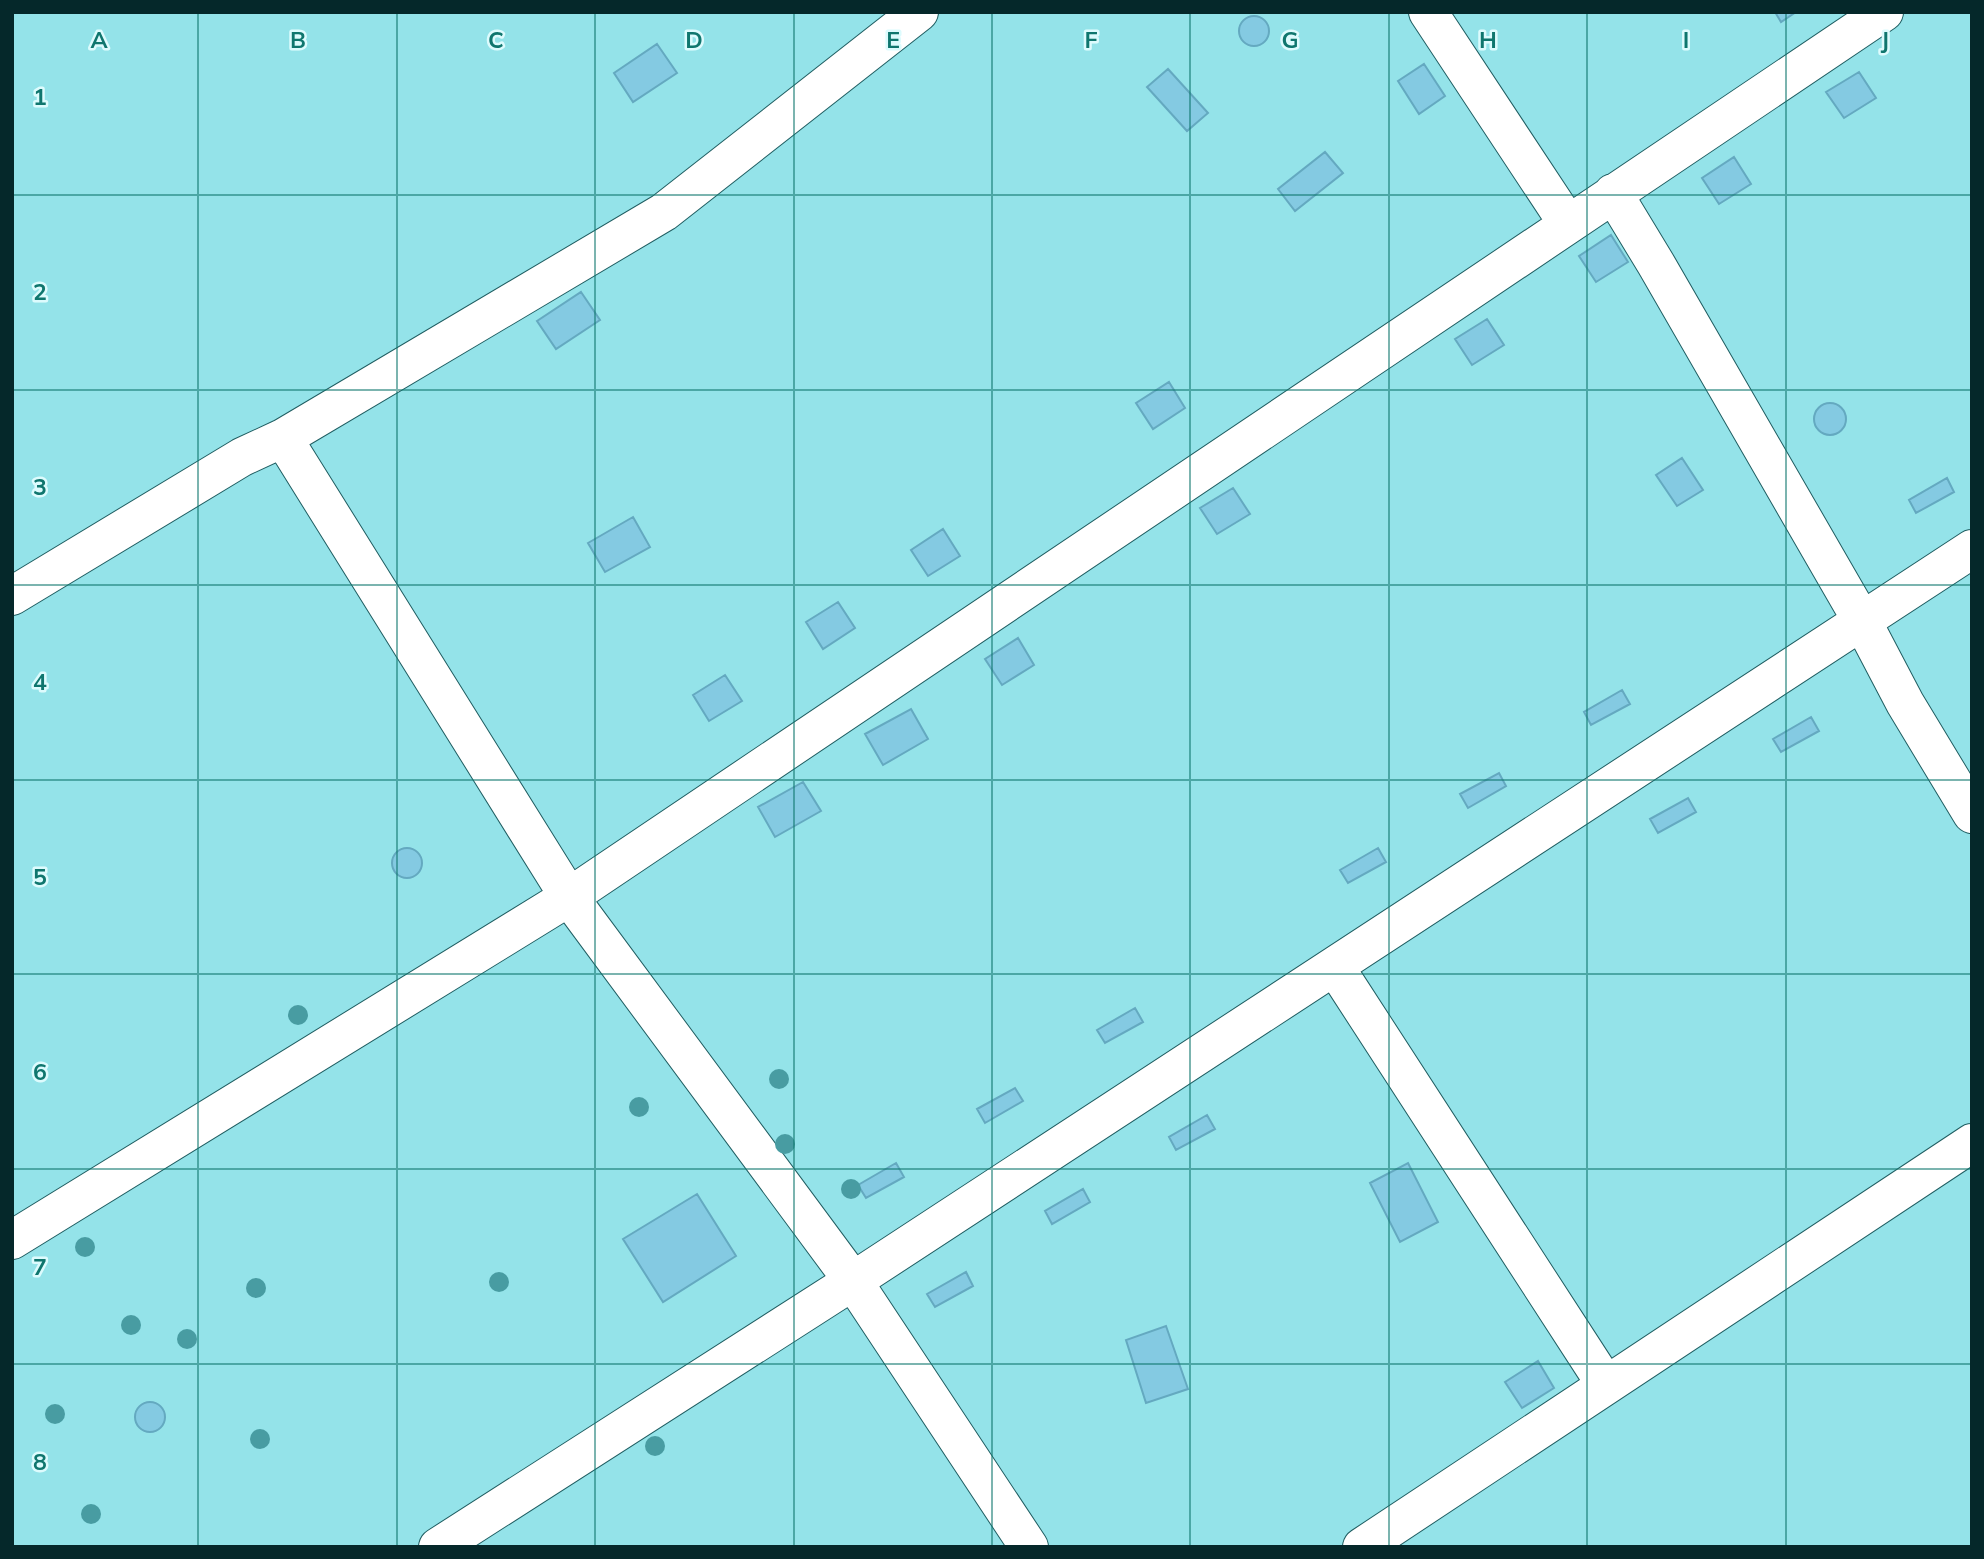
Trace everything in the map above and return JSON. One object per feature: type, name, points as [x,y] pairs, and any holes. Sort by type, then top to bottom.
[{"type":"street","points":[[12,596],[242,457],[284,438],[664,212],[919,12]]},
{"type":"street","points":[[1428,12],[1568,224]]},
{"type":"street","points":[[12,1240],[569,897],[1884,12]]},
{"type":"street","points":[[1613,193],[1862,621],[1905,703],[1972,814]]},
{"type":"street","points":[[284,438],[569,897],[853,1281],[1030,1547]]},
{"type":"street","points":[[438,1547],[853,1281],[1972,549]]},
{"type":"street","points":[[1335,967],[1606,1385]]},
{"type":"street","points":[[1362,1547],[1972,1143]]},
{"type":"building","points":[[1775,12],[1796,12],[1781,22]]},
{"type":"building","points":[[1254,16],[1265,20],[1269,31],[1265,42],[1254,46],[1243,42],[1239,31],[1243,20]]},
{"type":"building","points":[[657,44],[677,73],[633,102],[614,73]]},
{"type":"building","points":[[1424,64],[1445,96],[1419,114],[1398,81]]},
{"type":"building","points":[[1168,69],[1208,113],[1187,131],[1147,87]]},
{"type":"building","points":[[1859,72],[1876,98],[1844,118],[1826,92]]},
{"type":"building","points":[[1325,152],[1343,173],[1295,211],[1278,189]]},
{"type":"building","points":[[1734,157],[1751,184],[1719,204],[1702,178]]},
{"type":"building","points":[[1611,235],[1628,262],[1596,282],[1579,256]]},
{"type":"building","points":[[581,292],[600,320],[556,349],[537,321]]},
{"type":"building","points":[[1487,319],[1504,345],[1472,365],[1455,339]]},
{"type":"building","points":[[1169,382],[1185,408],[1153,429],[1136,403]]},
{"type":"building","points":[[1830,403],[1841,408],[1846,419],[1841,430],[1830,435],[1819,430],[1814,419],[1819,408]]},
{"type":"building","points":[[1682,458],[1703,490],[1677,506],[1656,475]]},
{"type":"building","points":[[1947,478],[1954,492],[1916,513],[1909,500]]},
{"type":"building","points":[[1233,488],[1250,514],[1217,534],[1200,508]]},
{"type":"building","points":[[633,517],[650,547],[605,572],[588,543]]},
{"type":"building","points":[[943,529],[960,556],[928,576],[911,550]]},
{"type":"building","points":[[838,602],[855,628],[823,649],[806,622]]},
{"type":"building","points":[[1018,638],[1034,665],[1002,685],[985,659]]},
{"type":"building","points":[[725,675],[742,701],[709,721],[693,695]]},
{"type":"building","points":[[1622,690],[1630,704],[1591,725],[1584,712]]},
{"type":"building","points":[[911,709],[928,739],[883,765],[865,734]]},
{"type":"building","points":[[1811,717],[1819,731],[1781,752],[1773,739]]},
{"type":"building","points":[[1499,773],[1506,786],[1468,808],[1460,794]]},
{"type":"building","points":[[803,782],[821,811],[775,837],[758,807]]},
{"type":"building","points":[[1688,798],[1696,812],[1658,833],[1650,819]]},
{"type":"building","points":[[407,848],[418,852],[422,863],[418,874],[407,878],[396,874],[392,863],[396,852]]},
{"type":"building","points":[[1378,848],[1386,862],[1348,883],[1340,870]]},
{"type":"building","points":[[1135,1008],[1143,1022],[1105,1043],[1097,1030]]},
{"type":"building","points":[[1015,1088],[1023,1101],[985,1123],[977,1109]]},
{"type":"building","points":[[1207,1115],[1215,1129],[1176,1150],[1169,1137]]},
{"type":"building","points":[[896,1163],[904,1177],[866,1198],[858,1185]]},
{"type":"building","points":[[1408,1163],[1438,1222],[1400,1242],[1370,1183]]},
{"type":"building","points":[[1083,1189],[1090,1202],[1052,1224],[1045,1211]]},
{"type":"building","points":[[697,1194],[736,1256],[663,1302],[623,1239]]},
{"type":"building","points":[[966,1272],[973,1286],[935,1307],[927,1294]]},
{"type":"building","points":[[1166,1326],[1188,1389],[1146,1403],[1126,1340]]},
{"type":"building","points":[[1538,1361],[1554,1388],[1522,1408],[1505,1382]]},
{"type":"building","points":[[150,1402],[161,1406],[165,1417],[161,1428],[150,1432],[139,1428],[135,1417],[139,1406]]}]
